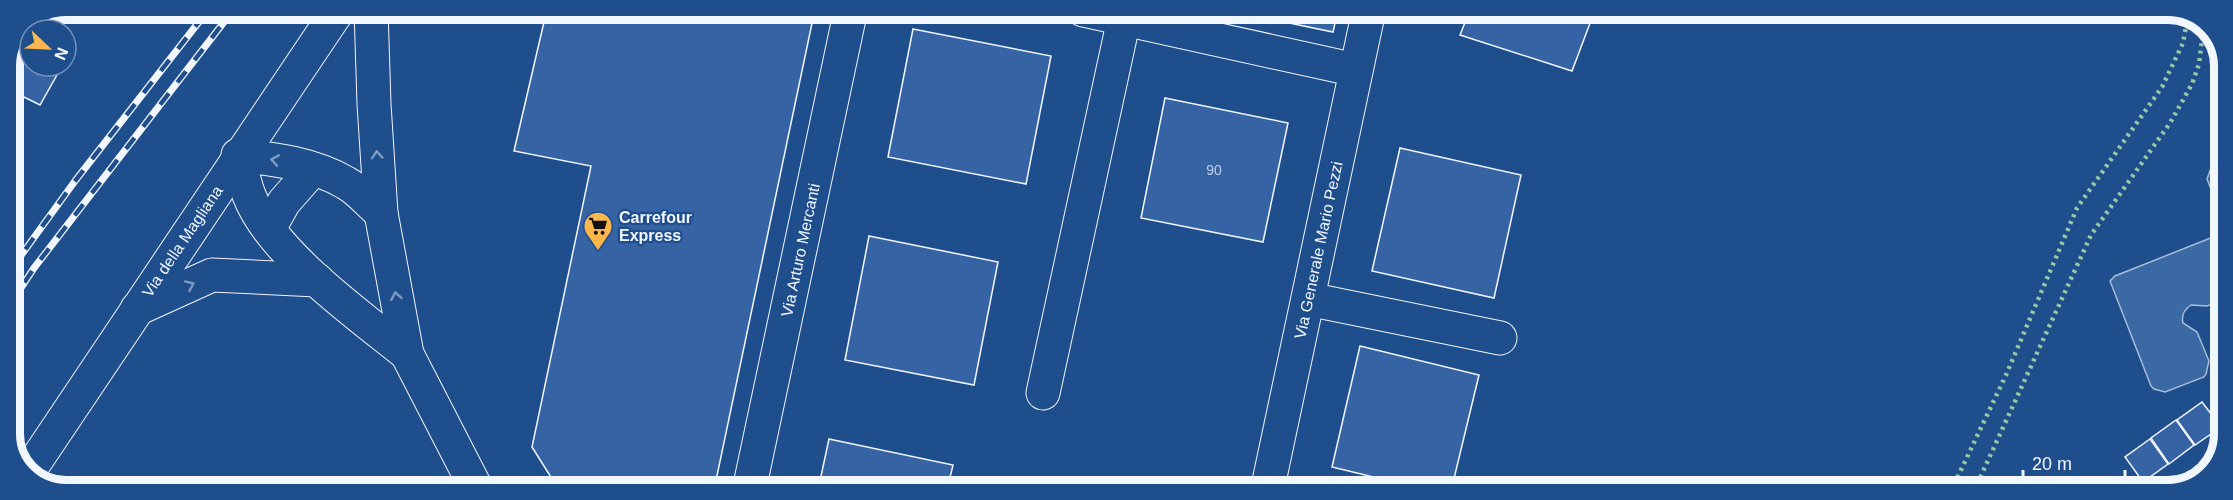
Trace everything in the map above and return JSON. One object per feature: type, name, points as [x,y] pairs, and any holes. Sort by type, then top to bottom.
[{"type":"street","name":"Via della Magliana","points":[[32,466],[238,155],[331,20]]},
{"type":"street","points":[[370,20],[381,213],[407,354],[472,480]]},
{"type":"street","name":"Via Arturo Mercanti","points":[[751,480],[849,20]]},
{"type":"street","points":[[1043,393],[1124,20]]},
{"type":"street","points":[[1129,20],[1356,70]]},
{"type":"street","name":"Via Generale Mario Pezzi","points":[[1269,480],[1367,20]]},
{"type":"street","points":[[381,213],[347,183],[313,169],[275,159],[238,155],[249,197],[269,229],[317,280],[407,354]]},
{"type":"street","points":[[269,229],[284,202],[313,169]]},
{"type":"street","points":[[137,309],[212,275],[317,280]]},
{"type":"street","points":[[1308,299],[1500,338]]},
{"type":"water","points":[[2213,167],[2213,195],[2207,179]]},
{"type":"water","points":[[2213,237],[2214,304],[2207,306],[2191,305],[2185,310],[2183,317],[2183,323],[2197,332],[2209,361],[2204,377],[2165,392],[2151,386],[2110,281],[2115,276]]},
{"type":"building","points":[[544,20],[813,20],[716,480],[553,480],[532,447],[591,166],[514,151]]},
{"type":"building","points":[[1275,20],[1336,20],[1333,32]]},
{"type":"building","points":[[1466,20],[1591,20],[1572,71],[1460,35]]},
{"type":"building","points":[[913,29],[1051,56],[1026,184],[888,157]]},
{"type":"building","points":[[20,78],[55,78],[40,105],[24,97],[20,104]]},
{"type":"building","points":[[1165,98],[1288,123],[1263,242],[1141,218]]},
{"type":"building","points":[[1400,148],[1521,175],[1494,298],[1372,271]]},
{"type":"building","points":[[869,236],[998,262],[974,385],[845,360]]},
{"type":"building","points":[[1360,346],[1479,375],[1454,480],[1386,480],[1332,467]]},
{"type":"building","points":[[2202,402],[2214,418],[2214,432],[2195,445],[2177,420]]},
{"type":"building","points":[[2176,420],[2194,445],[2169,464],[2151,438]]},
{"type":"building","points":[[829,439],[953,465],[949,480],[820,480]]},
{"type":"building","points":[[2150,439],[2168,464],[2146,480],[2142,480],[2125,457]]},
{"type":"railway","points":[[20,257],[75,181],[200,20]]},
{"type":"railway","points":[[20,289],[226,20]]},
{"type":"hedge","points":[[1956,480],[2006,375],[2077,208],[2162,87],[2183,43],[2187,24]]},
{"type":"hedge","points":[[1979,480],[2091,235],[2170,123],[2192,84],[2199,64],[2203,36]]},
{"type":"place","name":"Carrefour Express","points":[[598,252]]}]
